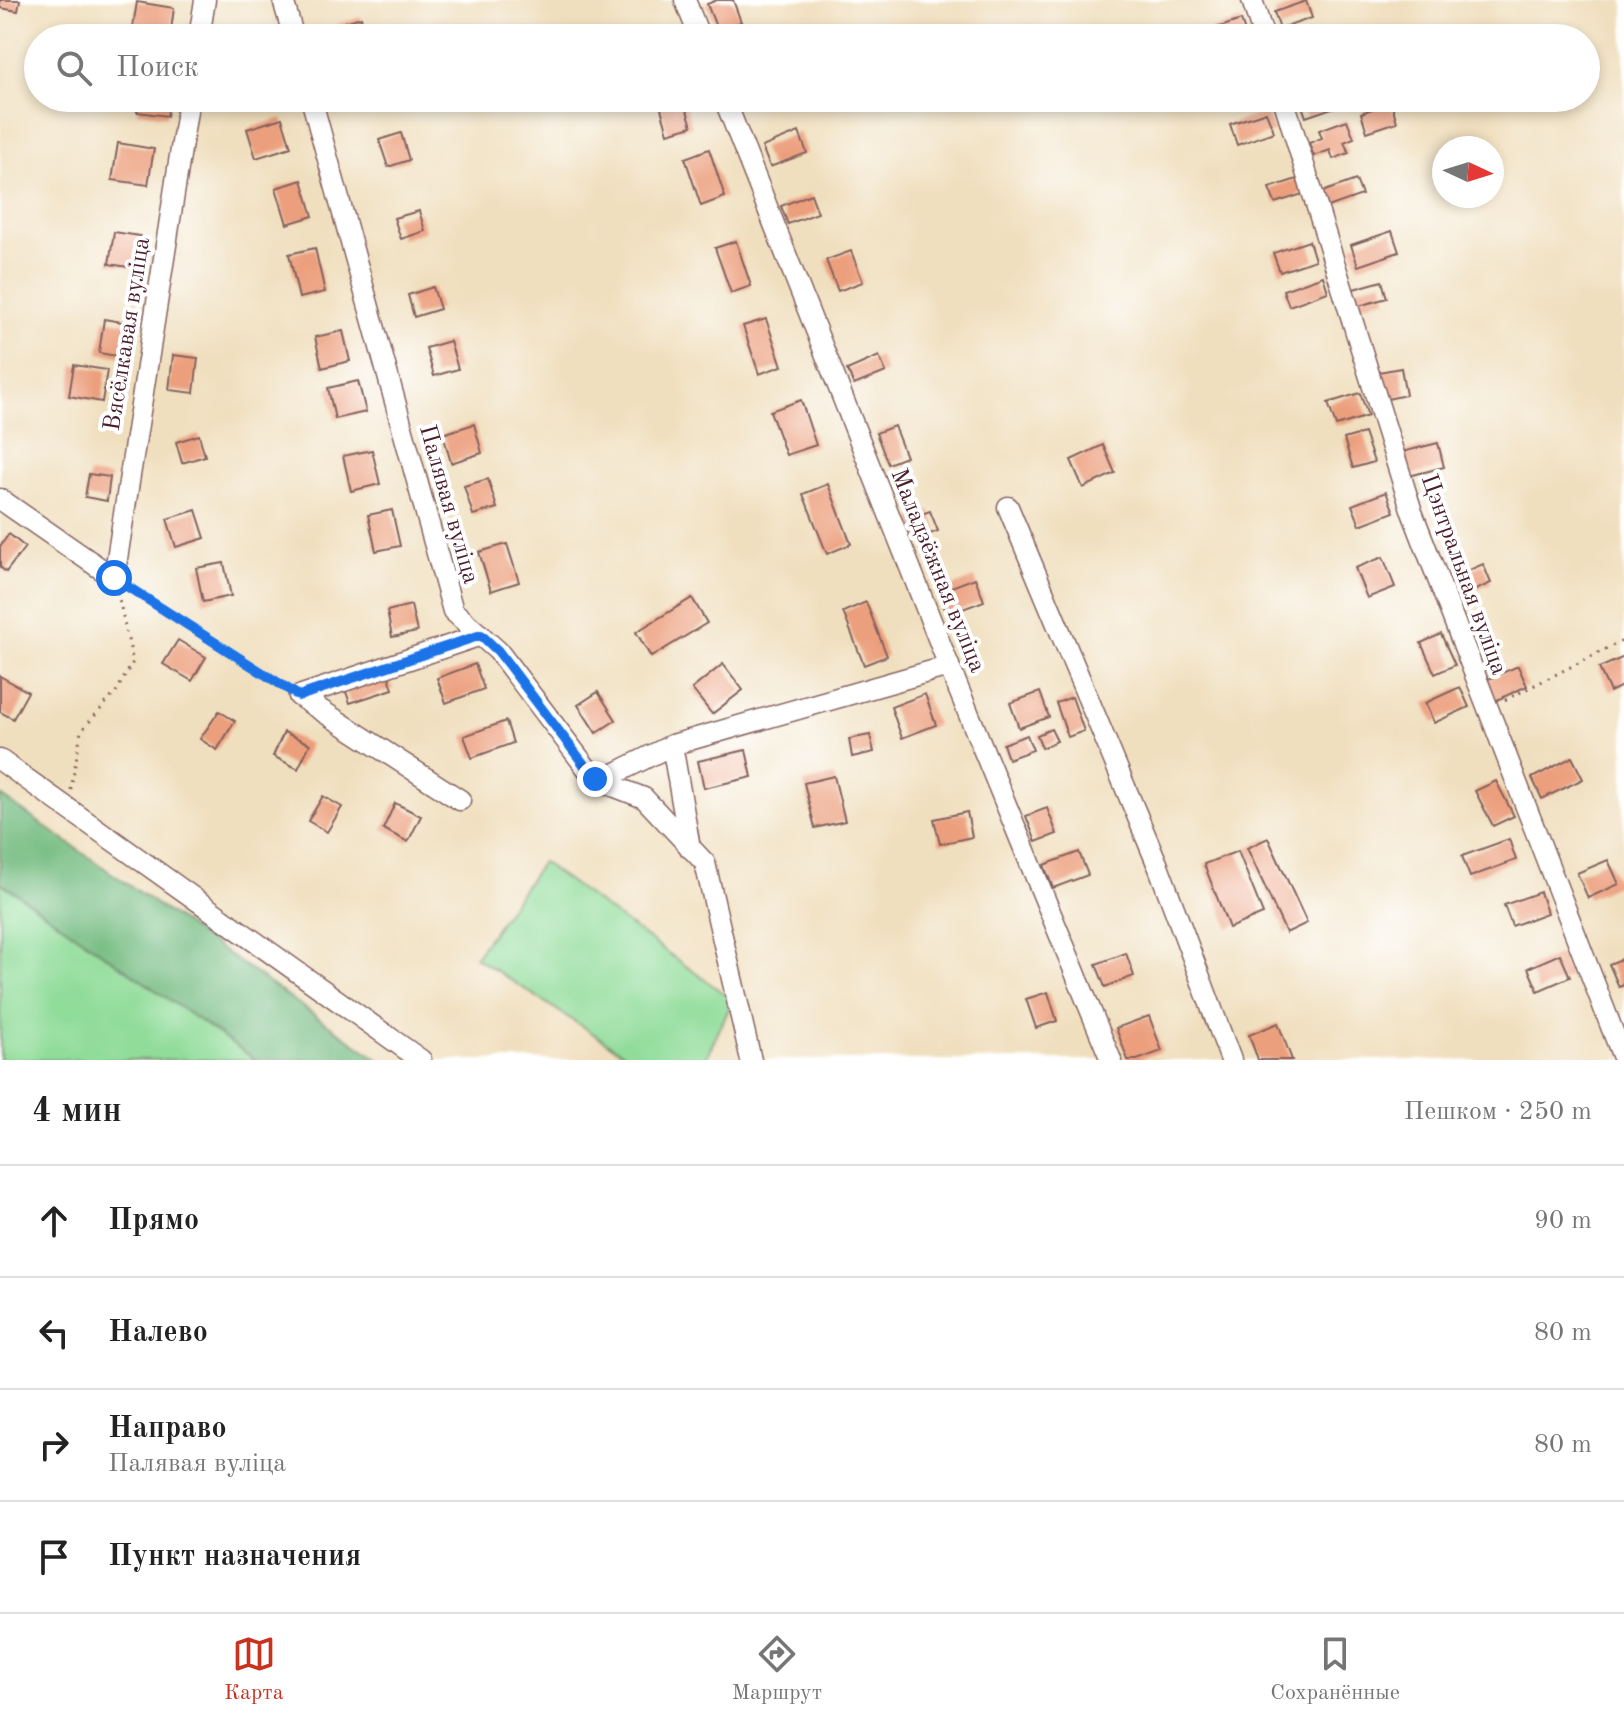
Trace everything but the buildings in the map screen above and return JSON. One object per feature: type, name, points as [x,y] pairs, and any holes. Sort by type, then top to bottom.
[{"type":"street","points":[[201,24],[205,0]]},
{"type":"street","points":[[283,0],[290,24]]},
{"type":"street","points":[[685,0],[694,24]]},
{"type":"street","points":[[1252,0],[1260,24]]},
{"type":"street","name":"Вясёлкавая вуліца","points":[[114,578],[187,112]]},
{"type":"street","name":"Палявая вуліца","points":[[315,112],[453,611],[498,651],[595,779],[644,798],[705,863],[751,1060]]},
{"type":"street","name":"Маладзёжная вуліца","points":[[730,112],[949,666],[1111,1060]]},
{"type":"street","name":"Цэнтральная вуліца","points":[[1287,112],[1412,512],[1624,1060]]},
{"type":"street","points":[[0,499],[114,578]]},
{"type":"street","points":[[1008,507],[1159,868],[1231,1060]]},
{"type":"street","points":[[299,696],[481,635]]},
{"type":"street","points":[[600,781],[672,745],[949,666]]},
{"type":"street","points":[[299,696],[460,800]]},
{"type":"street","points":[[672,745],[690,848]]},
{"type":"street","points":[[0,760],[421,1060]]},
{"type":"path","points":[[114,578],[299,696]]},
{"type":"path","points":[[68,809],[81,731],[116,692],[133,662],[114,578]]},
{"type":"path","points":[[1487,709],[1624,640]]},
{"type":"green space","points":[[0,795],[379,1060],[256,1060],[0,882]]},
{"type":"green space","points":[[542,862],[733,1000],[705,1060],[634,1060],[475,957]]},
{"type":"green space","points":[[0,881],[256,1060],[0,1060]]},
{"type":"route","points":[[114,578],[299,696],[481,635],[498,651],[595,779]]}]
